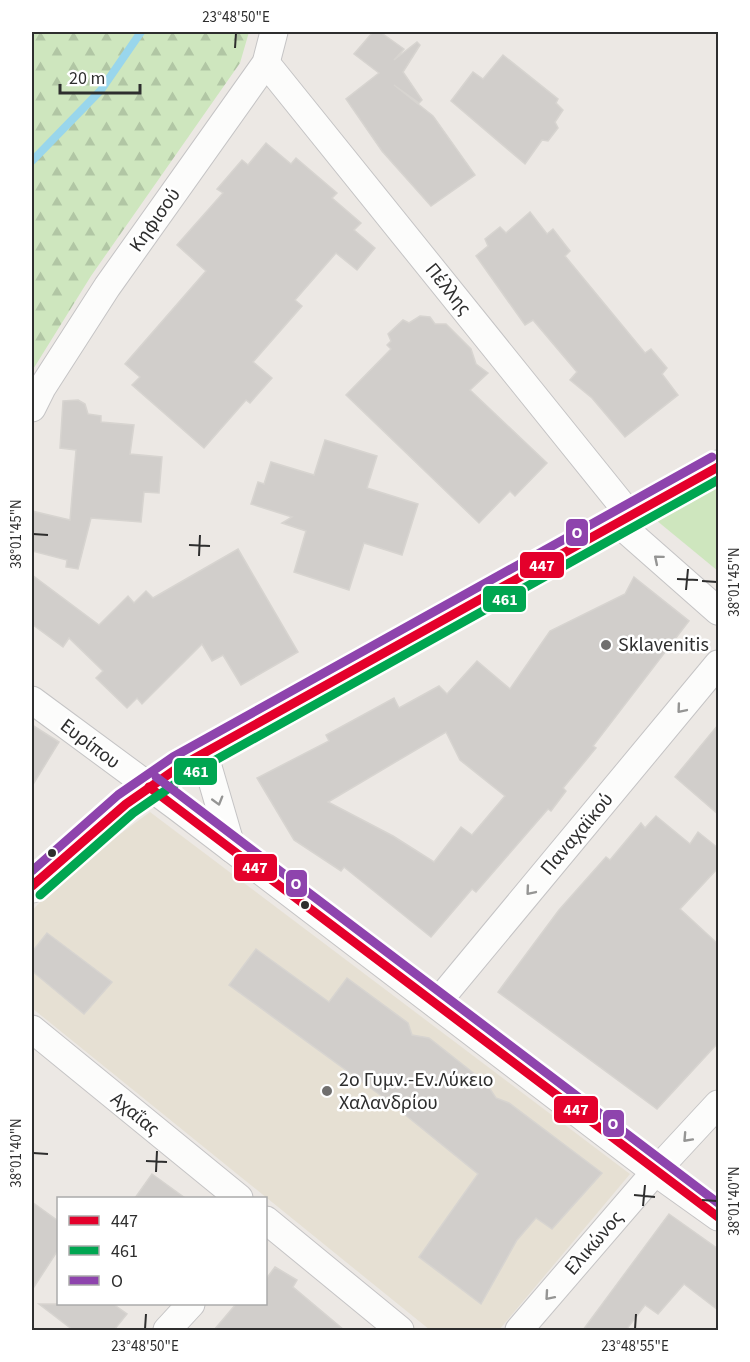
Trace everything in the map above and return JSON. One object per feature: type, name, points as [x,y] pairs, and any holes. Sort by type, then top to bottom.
[{"type":"main road","points":[[32,886],[149,788],[204,753],[718,467]]},
{"type":"street","name":"Κηφισού","points":[[32,408],[42,388],[108,286],[266,63],[274,32]]},
{"type":"street","name":"Πέλλης","points":[[266,63],[623,518],[718,611]]},
{"type":"street","name":"Παναχαϊκού","points":[[436,1004],[718,664]]},
{"type":"street","name":"Ευρίπου","points":[[32,700],[232,849],[655,1172],[718,1217]]},
{"type":"street","points":[[204,753],[232,849]]},
{"type":"street","name":"Αχαΐας","points":[[32,1029],[238,1197]]},
{"type":"street","name":"Ελικώνος","points":[[519,1330],[655,1172],[718,1104]]},
{"type":"street","points":[[267,1221],[400,1330]]},
{"type":"street","points":[[167,1330],[190,1305]]},
{"type":"shaded area","name":"2ο Γυμν.-Εν.Λύκειο Χαλανδρίου","points":[[150,812],[630,1174],[499,1330],[430,1330],[32,1008],[32,911],[62,877]]},
{"type":"green space","points":[[32,32],[249,32],[240,63],[91,276],[32,371]]},
{"type":"green space","points":[[718,485],[718,571],[656,520]]},
{"type":"building","points":[[373,32],[380,32],[404,49],[394,60],[417,42],[420,45],[403,72],[422,100],[419,103],[394,85],[433,116],[475,175],[431,206],[382,151],[346,99],[379,73],[354,54]]},
{"type":"building","points":[[503,55],[558,99],[556,103],[563,110],[555,122],[558,128],[548,141],[542,140],[525,164],[451,101],[473,72],[483,79]]},
{"type":"building","points":[[266,143],[291,164],[296,158],[337,193],[332,198],[361,223],[354,230],[375,248],[357,270],[336,253],[295,300],[302,306],[253,362],[272,378],[250,403],[246,400],[204,448],[132,385],[140,377],[125,364],[206,271],[177,245],[223,193],[217,189],[242,160],[248,165]]},
{"type":"building","points":[[530,212],[547,234],[553,229],[570,251],[565,256],[645,353],[651,349],[667,368],[662,374],[678,395],[625,437],[592,398],[570,380],[577,372],[533,320],[525,325],[476,256],[488,246],[485,239],[500,227],[506,233]]},
{"type":"building","points":[[420,316],[430,317],[435,324],[446,324],[471,349],[476,364],[488,373],[470,390],[547,463],[515,496],[510,491],[479,523],[346,395],[391,349],[387,345],[391,341],[388,334],[403,320],[409,323]]},
{"type":"building","points":[[78,400],[85,404],[88,414],[101,416],[101,422],[134,425],[130,454],[162,457],[159,493],[144,492],[141,522],[91,518],[78,569],[66,567],[67,560],[32,551],[32,511],[70,520],[76,450],[60,448],[63,401]]},
{"type":"building","points":[[325,440],[377,456],[367,488],[418,504],[402,555],[364,543],[349,590],[294,572],[306,531],[282,523],[292,517],[251,504],[258,482],[264,484],[271,462],[314,475]]},
{"type":"building","points":[[238,549],[298,652],[241,685],[223,655],[212,661],[202,644],[142,704],[137,698],[127,708],[96,678],[103,671],[69,638],[63,647],[32,624],[32,575],[99,625],[128,596],[134,603],[146,591],[153,598]]},
{"type":"building","points":[[634,577],[689,621],[593,746],[596,748],[563,788],[566,791],[551,811],[548,809],[476,892],[472,889],[431,937],[344,867],[341,871],[294,840],[257,778],[329,741],[326,735],[394,698],[399,708],[439,686],[447,694],[477,661],[510,689],[550,631],[625,594]],"holes":[[[446,732],[460,760],[505,796],[472,835],[461,827],[434,862],[393,836],[328,802]]]},
{"type":"building","points":[[32,725],[59,742],[32,786]]},
{"type":"building","points":[[718,725],[718,814],[675,777]]},
{"type":"building","points":[[656,816],[690,844],[698,832],[718,848],[718,868],[680,909],[718,944],[718,1043],[657,1109],[498,992],[559,910],[606,857],[610,860],[641,823],[645,828]]},
{"type":"building","points":[[47,933],[112,982],[84,1014],[32,971],[32,952]]},
{"type":"building","points":[[256,949],[329,1002],[347,978],[408,1023],[412,1035],[429,1038],[486,1083],[496,1098],[509,1103],[602,1173],[552,1229],[536,1218],[517,1240],[481,1304],[419,1257],[478,1174],[387,1100],[229,985]]},
{"type":"building","points":[[152,1174],[184,1197],[136,1197]]},
{"type":"building","points":[[32,1202],[57,1220],[57,1252],[32,1290]]},
{"type":"building","points":[[669,1214],[718,1249],[718,1310],[684,1284],[658,1314],[645,1305],[626,1330],[583,1330]]},
{"type":"building","points":[[275,1267],[297,1280],[293,1287],[344,1330],[214,1330],[235,1305],[267,1305],[267,1278]]},
{"type":"building","points":[[39,1304],[114,1305],[127,1314],[114,1330],[73,1330]]},
{"type":"waterway","points":[[32,161],[101,90],[141,32]]},
{"type":"transit line","name":"Ο","points":[[32,871],[118,795],[173,757],[712,457]]},
{"type":"transit line","name":"447","points":[[32,886],[126,804],[179,767],[718,467]]},
{"type":"transit line","name":"461","points":[[40,895],[133,813],[185,777],[718,480]]},
{"type":"transit line","name":"Ο","points":[[156,777],[718,1203]]},
{"type":"transit line","name":"447","points":[[149,787],[718,1217]]},
{"type":"place","name":"Sklavenitis","points":[[606,645]]},
{"type":"place","name":"2ο Γυμν.-Εν.Λύκειο Χαλανδρίου","points":[[327,1091]]}]
